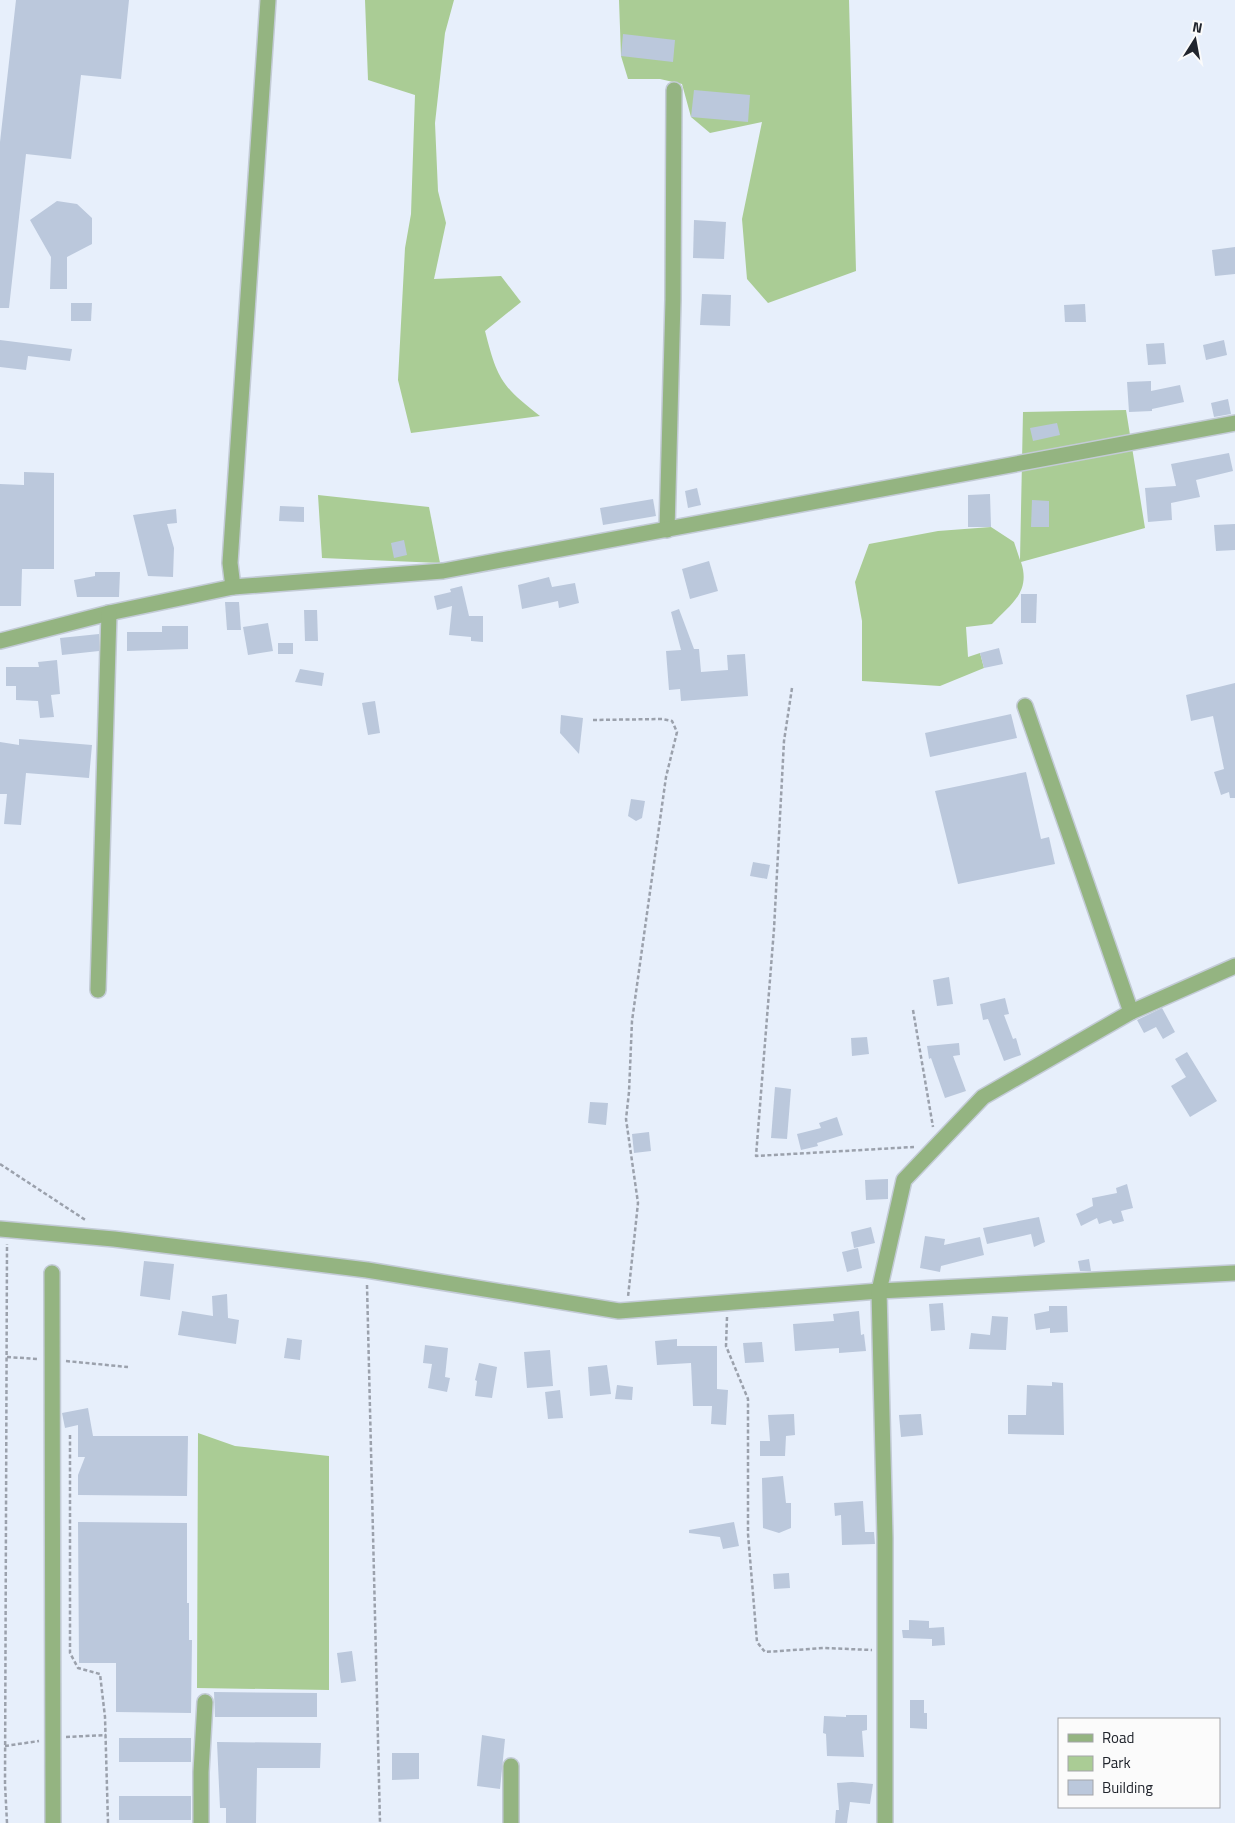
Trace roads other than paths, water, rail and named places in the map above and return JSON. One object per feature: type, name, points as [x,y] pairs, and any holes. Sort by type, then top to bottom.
[{"type":"street","points":[[233,587],[230,562],[268,0]]},
{"type":"street","points":[[667,530],[673,300],[674,90]]},
{"type":"street","points":[[0,641],[109,612],[233,587],[443,571],[1235,423]]},
{"type":"street","points":[[98,990],[109,612]]},
{"type":"street","points":[[1025,706],[1130,1012]]},
{"type":"street","points":[[885,1823],[885,1538],[879,1291],[904,1180],[983,1097],[1130,1012],[1235,966]]},
{"type":"street","points":[[4,1229],[114,1239],[367,1270],[627,1311],[879,1291],[1235,1273]]},
{"type":"street","points":[[52,1273],[53,1823]]},
{"type":"street","points":[[202,1823],[201,1772],[205,1702]]},
{"type":"street","points":[[511,1766],[512,1823]]}]
